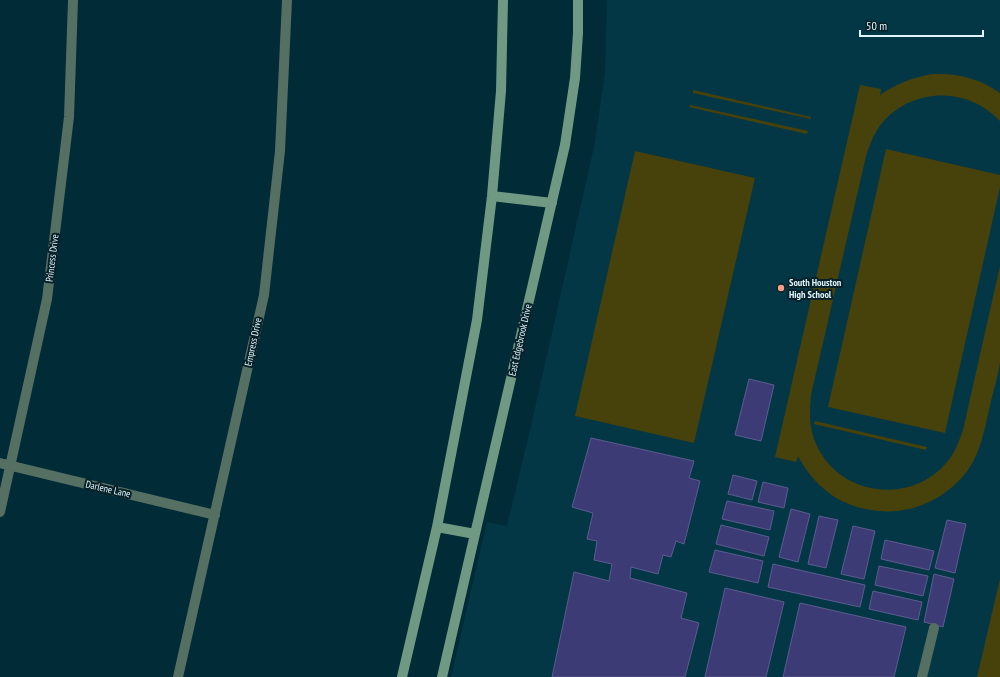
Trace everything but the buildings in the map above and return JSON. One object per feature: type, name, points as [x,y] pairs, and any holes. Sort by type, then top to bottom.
[{"type":"main road","points":[[402,677],[437,528],[477,320],[492,196],[501,91],[503,0]]},
{"type":"main road","name":"East Edgebrook Drive","points":[[442,677],[565,145],[575,78],[578,33],[578,0]]},
{"type":"main road","points":[[492,196],[552,203]]},
{"type":"main road","points":[[437,528],[474,534]]},
{"type":"street","name":"Princess Drive","points":[[0,512],[47,299],[69,117],[73,0]]},
{"type":"street","name":"Empress Drive","points":[[178,677],[264,295],[280,151],[287,0]]},
{"type":"street","name":"Darlene Lane","points":[[0,463],[215,515]]},
{"type":"street","points":[[922,677],[934,628]]},
{"type":"shaded area","name":"South Houston High School","points":[[607,0],[1000,0],[1000,677],[451,677],[487,522],[507,526],[530,430],[594,147],[605,74]]},
{"type":"shaded area","points":[[933,74],[951,74],[976,80],[1000,93],[1000,121],[986,109],[969,100],[942,95],[928,96],[903,105],[882,123],[874,135],[866,156],[811,395],[811,427],[820,453],[834,469],[851,481],[870,488],[891,490],[911,486],[930,477],[947,462],[955,451],[963,430],[1000,266],[1000,363],[982,440],[973,462],[965,473],[956,484],[945,493],[920,506],[907,510],[879,511],[853,506],[831,494],[821,487],[813,478],[798,456],[796,462],[775,457],[860,85],[881,89],[880,95],[905,82],[918,77]]},
{"type":"shaded area","points":[[693,90],[811,117],[811,119],[693,93]]},
{"type":"shaded area","points":[[690,105],[808,131],[807,134],[689,107]]},
{"type":"shaded area","points":[[886,149],[1000,175],[1000,187],[945,433],[828,407]]},
{"type":"shaded area","points":[[635,151],[755,178],[694,443],[575,416]]},
{"type":"shaded area","points":[[815,421],[927,447],[926,450],[814,424]]},
{"type":"shaded area","points":[[1000,579],[1000,677],[977,677]]},
{"type":"place","name":"South Houston High School","points":[[781,288]]}]
